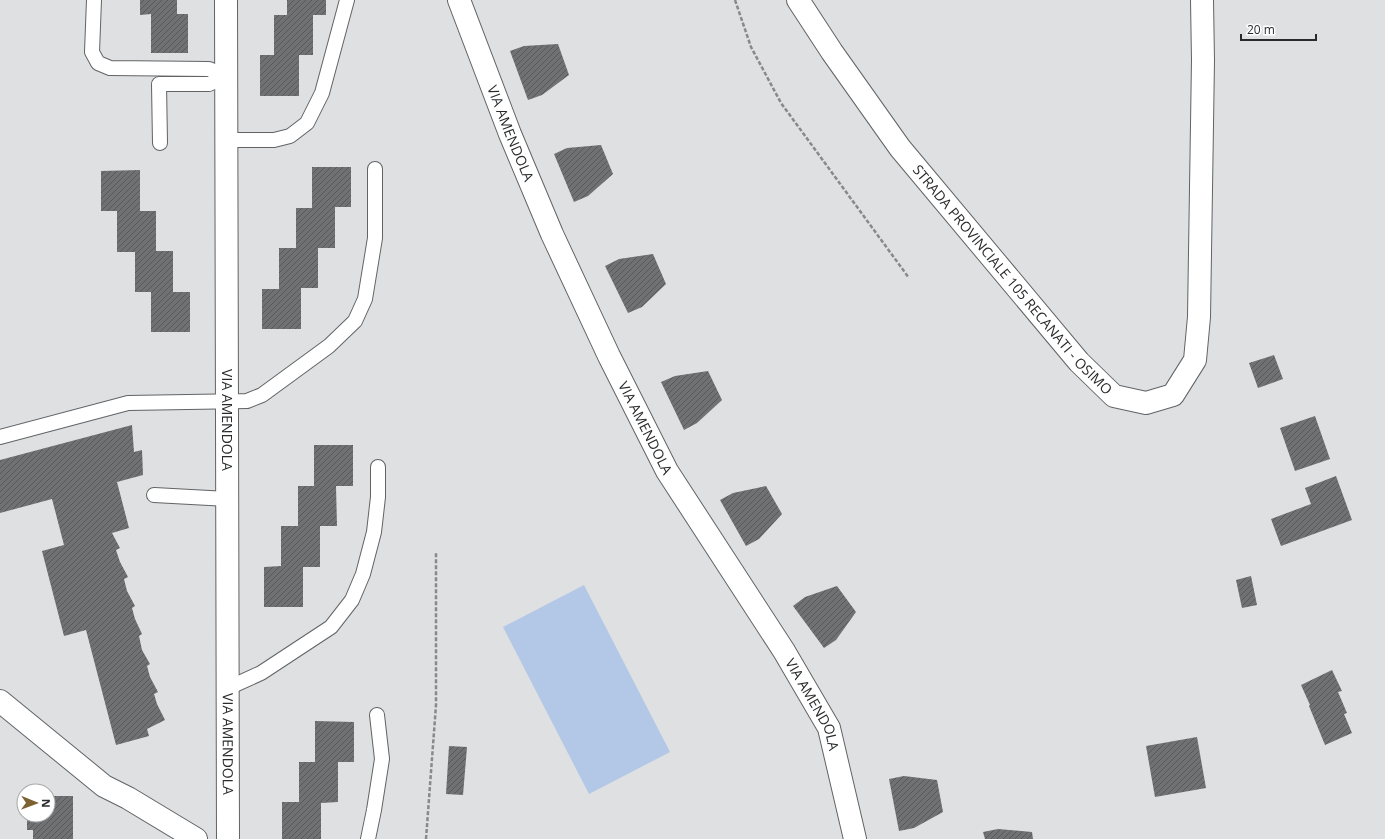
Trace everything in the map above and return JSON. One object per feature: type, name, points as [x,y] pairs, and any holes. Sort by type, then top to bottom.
[{"type":"street","name":"VIA AMENDOLA","points":[[226,0],[228,839]]},
{"type":"street","name":"VIA AMENDOLA","points":[[459,0],[510,134],[552,234],[609,356],[667,471],[784,651],[830,728],[856,839]]},
{"type":"street","name":"STRADA PROVINCIALE 105 RECANATI - OSIMO","points":[[798,0],[832,52],[900,148],[1079,362],[1114,396],[1146,403],[1174,395],[1195,360],[1199,317],[1203,60],[1202,0]]},
{"type":"street","points":[[0,701],[104,786],[128,798],[196,839]]},
{"type":"lane","points":[[94,0],[92,52],[98,63],[110,68],[209,69],[227,76]]},
{"type":"lane","points":[[227,140],[274,140],[290,136],[307,124],[322,93],[347,0]]},
{"type":"lane","points":[[160,143],[159,84],[209,84],[227,76]]},
{"type":"lane","points":[[0,437],[128,403],[247,401],[262,395],[329,346],[355,321],[365,299],[375,238],[375,169]]},
{"type":"lane","points":[[228,688],[261,673],[332,627],[352,600],[363,574],[374,532],[378,498],[378,467]]},
{"type":"lane","points":[[154,495],[228,499]]},
{"type":"lane","points":[[368,839],[382,759],[377,715]]},
{"type":"path","points":[[735,0],[751,47],[781,103],[909,278]]},
{"type":"path","points":[[426,839],[436,705],[436,553]]},
{"type":"shaded area","points":[[584,585],[670,752],[589,794],[503,627]]},
{"type":"building","points":[[140,0],[177,0],[177,14],[188,14],[188,53],[151,53],[151,14],[140,15]]},
{"type":"building","points":[[287,0],[326,0],[326,15],[313,15],[313,55],[299,55],[299,96],[260,96],[260,55],[274,55],[274,15],[287,15]]},
{"type":"building","points":[[558,44],[569,75],[542,95],[528,100],[510,51],[524,46]]},
{"type":"building","points":[[601,145],[613,174],[588,196],[574,202],[554,154],[567,148]]},
{"type":"building","points":[[312,167],[351,167],[351,207],[335,207],[335,248],[318,248],[318,288],[301,288],[301,329],[262,329],[262,289],[279,289],[279,248],[296,248],[296,208],[312,208]]},
{"type":"building","points":[[140,170],[140,211],[156,211],[156,251],[173,251],[173,292],[190,292],[190,332],[151,332],[151,292],[135,292],[135,252],[117,252],[117,211],[101,211],[101,171]]},
{"type":"building","points":[[653,254],[666,284],[642,307],[628,313],[605,266],[619,259]]},
{"type":"building","points":[[1274,355],[1283,379],[1258,388],[1249,363]]},
{"type":"building","points":[[708,371],[722,400],[697,423],[684,430],[661,382],[675,376]]},
{"type":"building","points":[[1315,416],[1330,459],[1295,471],[1280,428]]},
{"type":"building","points":[[132,425],[134,452],[142,450],[143,475],[117,482],[129,528],[112,533],[120,548],[116,550],[120,562],[128,577],[124,579],[127,591],[135,606],[132,608],[142,634],[139,636],[142,650],[150,664],[147,666],[150,677],[158,692],[154,694],[165,720],[147,729],[149,736],[116,745],[86,630],[64,636],[42,551],[64,545],[52,499],[0,513],[0,460]]},
{"type":"building","points":[[314,445],[353,445],[353,486],[336,486],[337,526],[320,526],[320,567],[303,567],[303,607],[264,607],[264,567],[281,566],[281,526],[298,526],[298,486],[314,486]]},
{"type":"building","points":[[1336,476],[1352,520],[1281,546],[1271,519],[1311,504],[1305,488]]},
{"type":"building","points":[[766,486],[782,514],[759,539],[746,546],[720,500],[733,493]]},
{"type":"building","points":[[1251,576],[1257,605],[1242,608],[1236,580]]},
{"type":"building","points":[[837,586],[856,612],[836,640],[824,648],[793,606],[805,597]]},
{"type":"building","points":[[1332,670],[1342,691],[1338,692],[1347,713],[1344,714],[1352,733],[1325,745],[1301,685]]},
{"type":"building","points":[[315,721],[354,722],[354,762],[338,762],[338,802],[321,803],[321,839],[282,839],[282,802],[299,802],[299,762],[315,762]]},
{"type":"building","points":[[1197,737],[1206,788],[1155,797],[1146,746]]},
{"type":"building","points":[[449,746],[467,747],[463,795],[446,794]]},
{"type":"building","points":[[904,776],[937,780],[943,812],[914,828],[899,831],[889,779]]},
{"type":"building","points":[[56,796],[73,796],[73,839],[33,839],[33,830],[27,830],[27,823],[56,823]]},
{"type":"building","points":[[998,829],[1032,832],[1033,839],[985,839],[983,832]]}]
